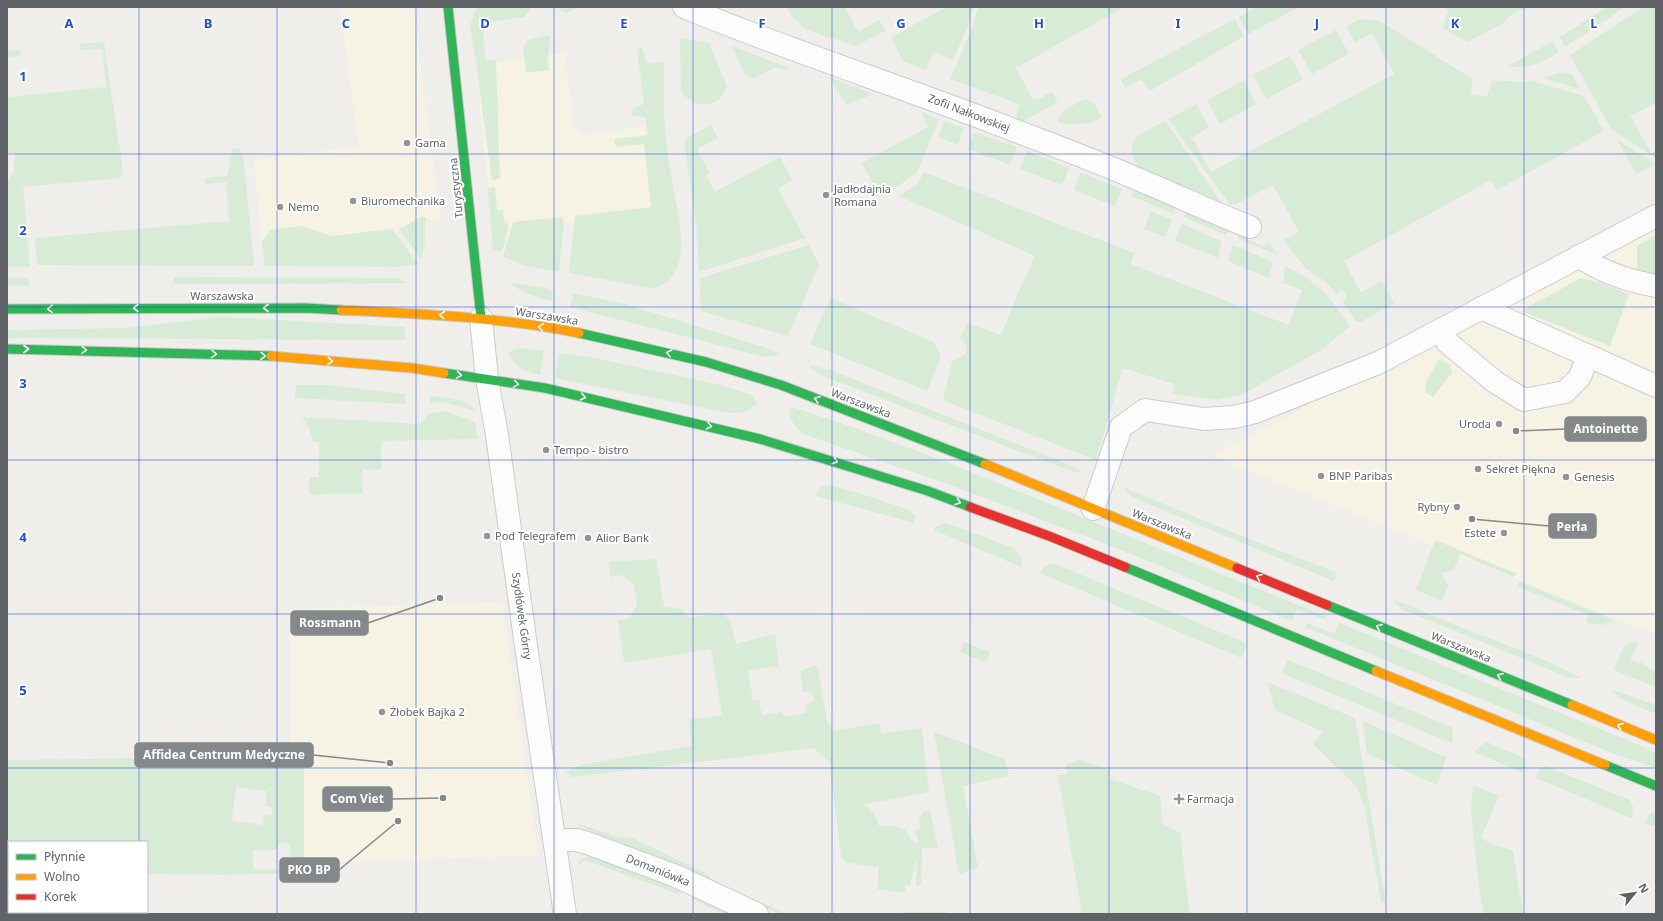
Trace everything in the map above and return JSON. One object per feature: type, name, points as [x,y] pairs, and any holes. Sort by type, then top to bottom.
[{"type":"main road","name":"Turystyczna","points":[[448,7],[476,261],[480,318]]},
{"type":"main road","name":"Warszawska","points":[[7,309],[305,308],[428,314],[480,318],[555,328],[706,362],[781,385],[924,440],[1656,740]]},
{"type":"main road","points":[[7,349],[53,349],[291,357],[412,368],[560,392],[723,430],[815,455],[928,492],[1049,536],[1656,786]]},
{"type":"street","name":"Zofii Nałkowskiej","points":[[684,7],[759,38],[930,98],[1068,151],[1134,177],[1186,201],[1250,227]]},
{"type":"street","points":[[1093,508],[1121,426],[1144,410],[1204,418],[1234,417],[1255,412],[1378,363],[1656,216]]},
{"type":"street","points":[[1579,256],[1589,264],[1633,281],[1656,286]]},
{"type":"street","points":[[1481,308],[1656,386]]},
{"type":"street","name":"Szydłówek Górny","points":[[480,318],[487,379],[497,435],[565,914]]},
{"type":"street","points":[[1442,329],[1447,342],[1495,382],[1524,400],[1565,392],[1579,378],[1589,356]]},
{"type":"street","name":"Domaniówka","points":[[555,840],[577,840],[590,844],[676,876],[757,914]]},
{"type":"shaded area","points":[[340,7],[413,7],[440,218],[427,220],[425,217],[399,228],[332,236],[302,226],[271,230],[262,241],[254,160],[359,146]]},
{"type":"shaded area","points":[[565,53],[573,125],[583,135],[644,127],[656,211],[493,231],[476,65]]},
{"type":"shaded area","points":[[1656,217],[1656,635],[1212,456]]},
{"type":"shaded area","points":[[502,602],[538,856],[291,863],[290,609]]},
{"type":"green space","points":[[479,7],[530,7],[530,10],[524,17],[483,23],[485,60],[496,60],[500,179],[492,180],[470,26],[475,10]]},
{"type":"green space","points":[[560,7],[578,7],[567,13],[560,10]]},
{"type":"green space","points":[[787,7],[845,7],[858,32],[879,20],[885,31],[856,46],[804,29],[796,19],[792,18]]},
{"type":"green space","points":[[947,7],[973,7],[968,26],[953,60],[934,52],[926,70],[903,61],[891,37]]},
{"type":"green space","points":[[978,7],[1124,7],[1016,68],[1034,101],[1052,92],[1058,102],[1020,123],[1015,121],[1019,104],[950,79],[973,27]]},
{"type":"green space","points":[[1256,7],[1300,7],[1248,34],[1239,17]]},
{"type":"green space","points":[[1444,7],[1526,7],[1509,16],[1504,23],[1467,42],[1443,28],[1448,10]]},
{"type":"green space","points":[[1607,7],[1625,7],[1565,47],[1560,37]]},
{"type":"green space","points":[[1643,7],[1656,7],[1656,103],[1630,116],[1651,153],[1656,151],[1656,158],[1611,129],[1570,55]]},
{"type":"green space","points":[[1235,19],[1244,36],[1150,91],[1142,79],[1125,88],[1121,79]]},
{"type":"green space","points":[[1360,19],[1380,21],[1473,78],[1471,94],[1487,97],[1492,80],[1523,82],[1532,81],[1584,96],[1604,131],[1497,190],[1491,180],[1344,261],[1361,293],[1382,281],[1394,303],[1361,322],[1356,321],[1342,301],[1347,297],[1342,290],[1336,294],[1326,282],[1305,268],[1284,240],[1299,232],[1273,185],[1236,204],[1230,205],[1168,119],[1196,104],[1209,127],[1192,138],[1211,172],[1394,74],[1372,33],[1355,42],[1346,26]]},
{"type":"green space","points":[[1336,30],[1349,54],[1312,74],[1298,50]]},
{"type":"green space","points":[[548,35],[551,37],[548,56],[549,70],[526,73],[523,48],[528,40]]},
{"type":"green space","points":[[680,38],[709,43],[727,86],[721,97],[711,104],[705,105],[694,102],[685,96],[681,91]]},
{"type":"green space","points":[[1553,41],[1559,52],[1548,59],[1528,66],[1508,66]]},
{"type":"green space","points":[[104,42],[123,172],[120,178],[23,187],[29,249],[29,267],[7,267],[7,182],[14,172],[15,153],[7,153],[7,97],[106,87],[102,49],[81,50],[80,44]]},
{"type":"green space","points":[[732,46],[789,68],[787,70],[776,67],[754,78],[744,74]]},
{"type":"green space","points":[[642,48],[647,64],[664,62],[664,110],[666,140],[680,226],[681,243],[680,259],[675,273],[666,283],[651,288],[569,273],[575,216],[651,207],[644,144],[616,147],[614,139],[648,135],[645,117],[631,115],[633,108],[644,104],[637,49]]},
{"type":"green space","points":[[20,50],[21,56],[7,57],[7,51]]},
{"type":"green space","points":[[1290,56],[1303,79],[1266,99],[1253,75]]},
{"type":"green space","points":[[1559,73],[1572,74],[1580,89],[1542,78]]},
{"type":"green space","points":[[829,77],[873,94],[846,105]]},
{"type":"green space","points":[[1244,80],[1256,104],[1220,124],[1207,100]]},
{"type":"green space","points":[[1085,99],[1095,104],[1102,118],[1080,124],[1057,122],[1064,110]]},
{"type":"green space","points":[[921,112],[939,119],[917,172],[901,184],[879,196],[862,163],[928,127]]},
{"type":"green space","points":[[945,121],[964,128],[958,145],[938,137]]},
{"type":"green space","points":[[1166,121],[1224,207],[1143,172],[1134,160],[1132,145],[1134,140],[1144,132]]},
{"type":"green space","points":[[711,125],[718,138],[697,149],[710,173],[706,175],[715,192],[780,157],[792,180],[778,189],[805,238],[699,272],[697,231],[684,141]]},
{"type":"green space","points":[[974,132],[1017,147],[1010,165],[968,149]]},
{"type":"green space","points":[[1617,140],[1656,164],[1636,174]]},
{"type":"green space","points":[[233,148],[239,149],[244,161],[254,266],[37,265],[35,238],[229,221],[226,182],[205,184],[205,178],[227,176]]},
{"type":"green space","points":[[1027,151],[1069,168],[1062,185],[1020,169]]},
{"type":"green space","points":[[924,172],[1134,253],[1131,264],[1289,325],[1302,290],[1283,283],[1285,266],[1306,277],[1327,295],[1350,326],[1321,350],[1241,395],[1217,400],[1173,394],[1174,384],[1123,368],[1096,460],[943,400],[952,361],[966,354],[966,345],[960,338],[967,323],[1001,335],[1035,256],[899,196],[918,183]]},
{"type":"green space","points":[[1080,172],[1122,189],[1115,206],[1074,190]]},
{"type":"green space","points":[[495,187],[497,210],[503,210],[505,224],[509,223],[504,245],[501,251],[493,251],[488,188]]},
{"type":"green space","points":[[1134,189],[1176,208],[1174,214],[1131,196]]},
{"type":"green space","points":[[1151,211],[1172,220],[1165,237],[1144,229]]},
{"type":"green space","points":[[1186,212],[1228,231],[1226,235],[1184,217]]},
{"type":"green space","points":[[420,217],[425,217],[427,220],[425,221],[425,245],[421,259],[399,228]]},
{"type":"green space","points":[[562,217],[564,221],[559,272],[526,266],[503,257],[513,222]]},
{"type":"green space","points":[[1182,224],[1221,241],[1218,258],[1175,241]]},
{"type":"green space","points":[[302,226],[332,236],[392,229],[418,264],[397,267],[265,266],[262,241],[271,230]]},
{"type":"green space","points":[[1238,235],[1263,246],[1268,243],[1280,256],[1237,238]]},
{"type":"green space","points":[[1656,235],[1656,277],[1637,273],[1637,246]]},
{"type":"green space","points":[[809,245],[819,265],[788,336],[701,311],[700,278]]},
{"type":"green space","points":[[1233,245],[1273,262],[1269,278],[1228,261]]},
{"type":"green space","points":[[173,277],[397,278],[406,283],[173,284]]},
{"type":"green space","points":[[7,278],[28,278],[29,285],[7,286]]},
{"type":"green space","points":[[1581,278],[1598,282],[1629,294],[1610,346],[1521,311]]},
{"type":"green space","points":[[509,282],[550,289],[553,294],[552,301],[529,294]]},
{"type":"green space","points":[[573,293],[625,304],[764,347],[780,354],[765,357],[570,307]]},
{"type":"green space","points":[[830,298],[934,342],[941,356],[927,391],[810,344]]},
{"type":"green space","points":[[221,317],[405,327],[405,340],[7,338],[7,330],[126,328]]},
{"type":"green space","points":[[520,348],[544,351],[540,375],[530,373],[518,367],[512,360],[509,355],[512,350]]},
{"type":"green space","points":[[559,353],[591,357],[724,386],[752,395],[757,403],[746,411],[734,413],[724,412],[555,378]]},
{"type":"green space","points":[[1439,359],[1450,365],[1452,373],[1433,397],[1425,392],[1426,383]]},
{"type":"green space","points":[[809,365],[830,370],[1058,460],[1085,473],[1073,472],[823,376]]},
{"type":"green space","points":[[296,385],[328,385],[405,394],[405,404],[295,398]]},
{"type":"green space","points":[[431,396],[462,401],[477,411],[446,403],[430,402]]},
{"type":"green space","points":[[792,407],[855,428],[949,463],[1327,617],[1326,620],[1297,609],[1292,621],[1119,549],[945,483],[803,434],[795,426],[790,417],[789,410]]},
{"type":"green space","points":[[445,411],[475,422],[477,439],[381,441],[381,469],[362,470],[363,493],[309,495],[309,477],[319,477],[319,442],[313,442],[310,430],[302,417],[418,424],[422,422],[428,414]]},
{"type":"green space","points":[[826,485],[859,493],[909,510],[915,516],[914,523],[816,496],[819,488]]},
{"type":"green space","points":[[1123,487],[1239,535],[1335,572],[1336,576],[1334,581],[1134,498],[1126,492]]},
{"type":"green space","points":[[946,523],[1014,548],[1022,559],[1021,567],[934,530],[937,526]]},
{"type":"green space","points":[[1435,540],[1517,574],[1513,577],[1460,554],[1454,569],[1441,574],[1448,585],[1442,601],[1416,590]]},
{"type":"green space","points":[[656,559],[664,607],[683,609],[687,617],[723,614],[731,621],[736,644],[775,634],[780,674],[778,666],[748,671],[753,701],[759,700],[762,715],[782,712],[784,717],[807,713],[805,704],[811,703],[814,700],[809,691],[803,692],[800,671],[817,665],[827,720],[833,731],[880,723],[881,734],[922,728],[929,792],[861,805],[871,810],[875,815],[879,826],[891,825],[906,830],[912,840],[919,843],[915,831],[920,828],[919,820],[923,812],[930,809],[938,848],[922,848],[921,885],[916,885],[917,855],[910,885],[905,885],[905,893],[877,889],[879,867],[848,863],[842,859],[829,762],[814,748],[573,777],[565,772],[580,765],[692,746],[689,720],[722,715],[711,649],[624,663],[618,620],[628,619],[637,606],[634,585],[622,575],[611,577],[608,562]]},
{"type":"green space","points":[[1050,564],[1055,564],[1244,642],[1246,648],[1241,658],[1040,573]]},
{"type":"green space","points":[[1520,582],[1614,620],[1602,625],[1586,623],[1589,615],[1519,587],[1517,584]]},
{"type":"green space","points":[[1393,600],[1409,605],[1447,622],[1535,656],[1581,678],[1570,678],[1401,609]]},
{"type":"green space","points":[[1307,623],[1334,634],[1339,623],[1639,745],[1656,753],[1656,768],[1615,754],[1305,627]]},
{"type":"green space","points":[[964,642],[990,652],[986,663],[960,652]]},
{"type":"green space","points":[[1632,642],[1638,643],[1630,660],[1639,663],[1641,662],[1643,665],[1656,671],[1656,687],[1614,670],[1623,648]]},
{"type":"green space","points":[[1288,660],[1452,727],[1452,743],[1282,673]]},
{"type":"green space","points":[[1267,682],[1355,718],[1386,903],[1381,903],[1365,810],[1357,787],[1312,743],[1324,732],[1275,710]]},
{"type":"green space","points":[[1612,690],[1656,705],[1656,714],[1621,699]]},
{"type":"green space","points":[[1363,721],[1446,757],[1437,785],[1367,754]]},
{"type":"green space","points":[[934,732],[1005,759],[1009,776],[963,786],[978,868],[959,874]]},
{"type":"green space","points":[[1487,742],[1524,758],[1526,761],[1523,773],[1474,752]]},
{"type":"green space","points":[[234,757],[304,760],[304,857],[306,870],[291,870],[290,843],[278,843],[277,850],[253,850],[253,869],[285,870],[284,873],[230,875],[148,874],[148,841],[8,841],[7,873],[7,760]],"holes":[[[236,787],[267,791],[266,806],[272,807],[272,816],[264,815],[263,825],[232,821]]]},
{"type":"green space","points":[[1080,760],[1111,770],[1108,778],[1160,796],[1162,824],[1181,833],[1182,853],[1190,914],[1082,914],[1058,776],[1067,774],[1066,764]]},
{"type":"green space","points":[[1546,766],[1630,800],[1633,809],[1631,818],[1536,778],[1540,768]]},
{"type":"green space","points":[[1473,786],[1499,795],[1481,838],[1494,845],[1513,850],[1523,914],[1484,914],[1479,888],[1471,812]]},
{"type":"green space","points":[[1656,812],[1656,827],[1645,823],[1649,814]]},
{"type":"green space","points":[[574,822],[617,837],[629,837],[639,841],[709,875],[711,879],[788,914],[780,914],[659,857],[587,830]]},
{"type":"green space","points":[[590,856],[676,888],[680,891],[681,895],[585,860],[579,865],[582,858]]},
{"type":"green space","points":[[694,896],[712,903],[715,908],[729,914],[724,914],[692,899]]},
{"type":"green space","points":[[903,912],[947,912],[948,914],[903,914]]},
{"type":"traffic: fast","points":[[448,7],[481,318]]},
{"type":"traffic: fast","points":[[7,309],[305,308],[341,310]]},
{"type":"traffic: fast","points":[[579,333],[706,362],[781,385],[985,464]]},
{"type":"traffic: fast","points":[[7,349],[271,356]]},
{"type":"traffic: fast","points":[[444,373],[545,388],[760,439],[928,491],[970,507]]},
{"type":"traffic: fast","points":[[1125,567],[1376,671]]},
{"type":"traffic: fast","points":[[1327,605],[1572,705]]},
{"type":"traffic: fast","points":[[1605,765],[1656,786]]},
{"type":"traffic: slow","points":[[341,310],[491,320],[520,323],[579,333]]},
{"type":"traffic: slow","points":[[271,356],[412,368],[444,373]]},
{"type":"traffic: slow","points":[[985,464],[1237,568]]},
{"type":"traffic: slow","points":[[1376,671],[1605,765]]},
{"type":"traffic: slow","points":[[1572,705],[1656,740]]},
{"type":"traffic: jam","points":[[970,507],[1049,536],[1125,567]]},
{"type":"traffic: jam","points":[[1237,568],[1327,605]]},
{"type":"place","name":"Gama","points":[[407,143]]},
{"type":"place","name":"Jadłodajnia Romana","points":[[826,195]]},
{"type":"place","name":"Biuromechanika","points":[[353,201]]},
{"type":"place","name":"Nemo","points":[[280,207]]},
{"type":"place","name":"Uroda","points":[[1499,424]]},
{"type":"place","name":"Antoinette","points":[[1516,431]]},
{"type":"place","name":"Tempo - bistro","points":[[546,450]]},
{"type":"place","name":"Sekret Piękna","points":[[1478,469]]},
{"type":"place","name":"BNP Paribas","points":[[1321,476]]},
{"type":"place","name":"Genesis","points":[[1566,477]]},
{"type":"place","name":"Rybny","points":[[1457,507]]},
{"type":"place","name":"Perła","points":[[1472,519]]},
{"type":"place","name":"Estete","points":[[1504,533]]},
{"type":"place","name":"Pod Telegrafem","points":[[487,536]]},
{"type":"place","name":"Alior Bank","points":[[588,538]]},
{"type":"place","name":"Rossmann","points":[[440,598]]},
{"type":"place","name":"Żłobek Bajka 2","points":[[382,712]]},
{"type":"place","name":"Affidea Centrum Medyczne","points":[[390,763]]},
{"type":"place","name":"Com Viet","points":[[443,798]]},
{"type":"place","name":"Farmacja","points":[[1179,799]]},
{"type":"place","name":"PKO BP","points":[[398,821]]}]
